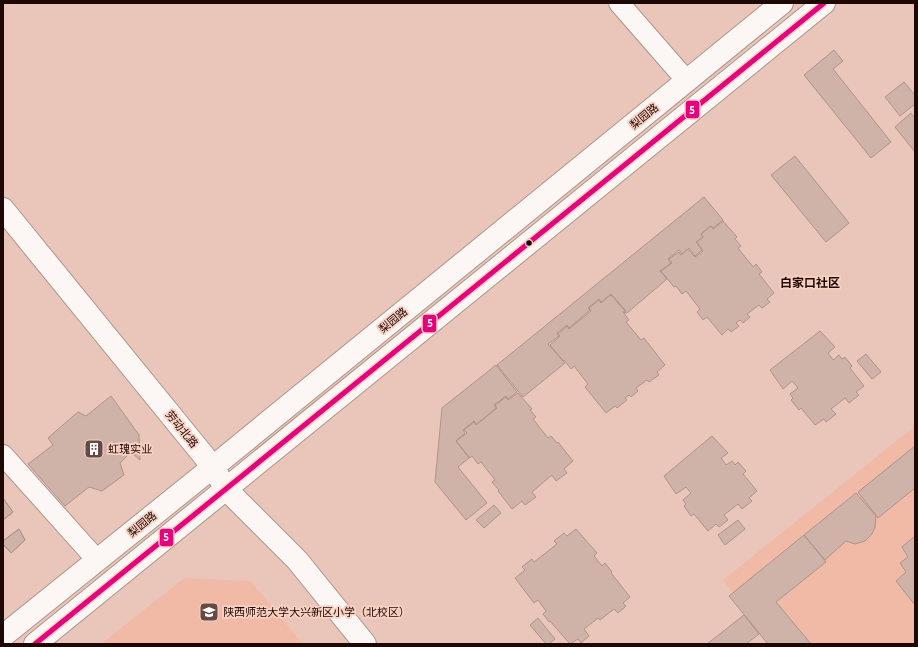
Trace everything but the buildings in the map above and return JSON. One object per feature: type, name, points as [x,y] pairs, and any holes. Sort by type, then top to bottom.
[{"type":"main road","name":"梨园路","points":[[3,636],[213,467],[782,3]]},
{"type":"main road","points":[[35,644],[824,3]]},
{"type":"main road","name":"劳动北路","points":[[3,209],[213,467],[226,490],[298,560],[365,644]]},
{"type":"street","points":[[619,3],[687,81]]},
{"type":"street","points":[[3,455],[98,560]]},
{"type":"shaded area","points":[[915,426],[915,644],[773,644],[723,580]]},
{"type":"shaded area","name":"陕西师范大学大兴新区小学（北校区）","points":[[184,578],[251,581],[303,644],[101,644]]},
{"type":"transit line","name":"5","points":[[35,644],[824,3]]},
{"type":"place","name":"虹瑰实业","points":[[94,449]]},
{"type":"place","name":"陕西师范大学大兴新区小学（北校区）","points":[[209,612]]},
{"type":"district","name":"白家口社区","points":[[810,282]]}]
